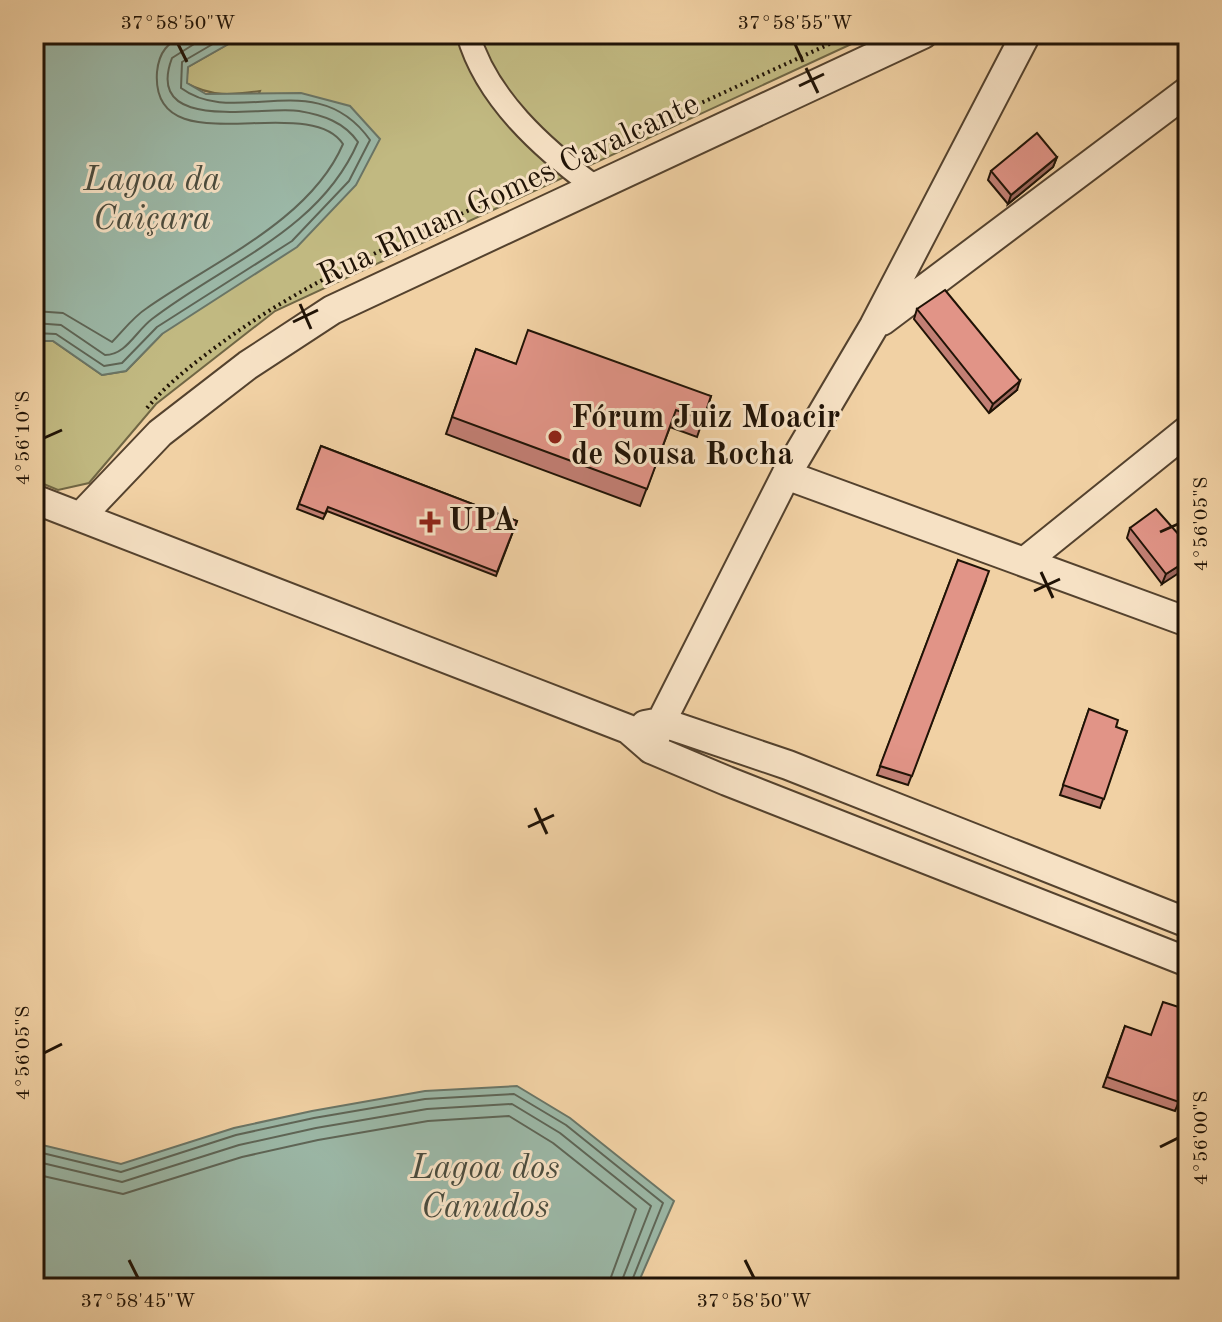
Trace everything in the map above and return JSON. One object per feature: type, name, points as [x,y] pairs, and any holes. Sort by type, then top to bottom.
[{"type":"street","points":[[468,34],[487,81],[514,115],[566,166],[595,187]]},
{"type":"street","name":"Rua Rhuan Gomes Cavalcante","points":[[81,516],[160,433],[248,365],[332,310],[923,34]]},
{"type":"street","points":[[651,749],[661,722],[786,475],[874,326],[1026,34]]},
{"type":"street","points":[[874,326],[1188,91]]},
{"type":"street","points":[[1024,562],[1188,430]]},
{"type":"street","points":[[786,475],[1188,622]]},
{"type":"street","points":[[34,499],[628,729],[651,749],[1188,962]]},
{"type":"street","points":[[628,729],[661,722],[788,765],[1188,923]]},
{"type":"shaded area","points":[[246,34],[873,34],[275,311],[156,404],[89,483],[58,490],[34,480],[34,341],[53,341],[102,375],[126,371],[162,334],[260,91],[231,94],[204,91],[186,83],[188,67]]},
{"type":"water","name":"Lagoa da Caiçara","points":[[34,34],[246,34],[188,67],[187,83],[206,94],[301,93],[350,106],[380,139],[356,185],[297,247],[162,334],[126,371],[102,375],[53,341],[34,341]]},
{"type":"water","name":"Lagoa dos Canudos","points":[[517,1086],[570,1118],[674,1201],[636,1288],[34,1288],[34,1143],[121,1164],[234,1128],[312,1111],[425,1091]]},
{"type":"building","points":[[1037,133],[1057,157],[1011,195],[991,171]]},
{"type":"building","points":[[945,290],[1020,381],[993,404],[917,309]]},
{"type":"building","points":[[528,330],[711,396],[703,420],[676,410],[647,489],[452,417],[476,349],[516,364]]},
{"type":"building","name":"UPA","points":[[321,446],[517,521],[497,572],[328,507],[325,514],[299,504]]},
{"type":"building","points":[[1156,509],[1188,545],[1188,560],[1166,574],[1130,528]]},
{"type":"building","points":[[958,560],[989,571],[912,776],[880,766]]},
{"type":"building","points":[[1089,709],[1118,720],[1116,727],[1127,731],[1104,799],[1063,785]]},
{"type":"building","points":[[1163,1002],[1188,1010],[1188,1042],[1180,1067],[1188,1070],[1188,1089],[1184,1088],[1179,1102],[1107,1077],[1125,1026],[1151,1035]]},
{"type":"place","name":"Fórum Juiz Moacir de Sousa Rocha","points":[[555,437]]},
{"type":"place","name":"UPA","points":[[430,522]]}]
